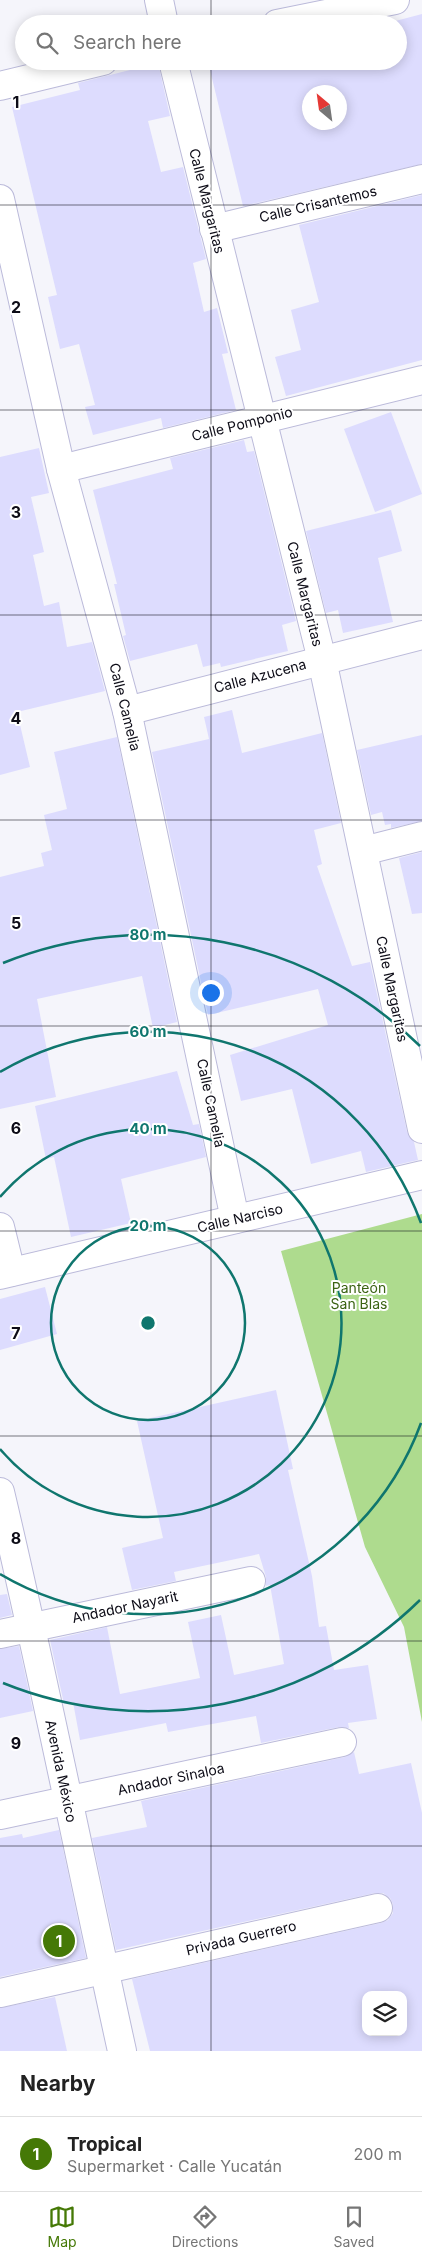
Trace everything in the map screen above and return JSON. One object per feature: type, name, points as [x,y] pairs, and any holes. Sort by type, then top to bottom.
[{"type":"street","points":[[159,0],[162,15]]},
{"type":"street","points":[[321,15],[395,0]]},
{"type":"street","points":[[0,86],[66,70]]},
{"type":"street","name":"Calle Margaritas","points":[[175,70],[322,660],[362,851],[412,1037],[422,1130]]},
{"type":"street","name":"Calle Crisantemos","points":[[214,229],[422,179]]},
{"type":"street","name":"Calle Camelia","points":[[0,199],[62,469],[127,711],[236,1219]]},
{"type":"street","name":"Calle Pomponio","points":[[62,469],[422,380]]},
{"type":"street","name":"Calle Azucena","points":[[127,711],[422,635]]},
{"type":"street","points":[[362,851],[422,836]]},
{"type":"street","name":"Calle Narciso","points":[[5,1273],[422,1175]]},
{"type":"street","points":[[0,1227],[5,1273]]},
{"type":"street","name":"Avenida México","points":[[0,1492],[32,1626],[67,1801],[122,2051]]},
{"type":"street","name":"Andador Nayarit","points":[[0,1634],[251,1581]]},
{"type":"street","name":"Andador Sinaloa","points":[[0,1815],[342,1742]]},
{"type":"street","name":"Privada Guerrero","points":[[0,1993],[378,1908]]},
{"type":"green space","name":"Panteón San Blas","points":[[422,1214],[422,1722],[404,1627],[365,1547],[281,1251]]},
{"type":"building","points":[[422,14],[422,164],[243,206],[210,70],[407,70],[407,18]]},
{"type":"building","points":[[130,70],[160,70],[170,116],[148,121],[161,172],[183,167],[206,259],[193,263],[204,312],[217,308],[228,353],[222,354],[236,410],[163,428],[161,418],[93,435],[85,407],[95,405],[79,344],[60,349],[48,297],[57,295],[12,107],[80,90],[78,83]]},
{"type":"building","points":[[422,195],[422,360],[286,396],[275,357],[301,350],[291,310],[319,302],[299,225]]},
{"type":"building","points":[[391,412],[422,494],[375,512],[344,429]]},
{"type":"building","points":[[244,440],[247,452],[254,451],[296,621],[282,625],[288,651],[221,667],[220,663],[203,667],[197,644],[130,661],[123,636],[126,635],[114,584],[117,584],[93,490],[173,469],[170,458]]},
{"type":"building","points":[[39,448],[49,493],[31,497],[44,552],[33,555],[44,606],[59,602],[67,647],[92,642],[105,691],[17,712],[30,767],[0,775],[0,457]]},
{"type":"building","points":[[391,510],[402,551],[378,558],[393,622],[343,633],[338,610],[326,613],[306,531]]},
{"type":"building","points":[[232,710],[242,753],[322,733],[341,823],[314,830],[322,864],[317,866],[352,966],[370,962],[407,1132],[414,1142],[418,1160],[366,1172],[361,1151],[311,1164],[292,1089],[241,1101],[230,1055],[328,1025],[318,989],[208,1015],[152,752],[209,739],[204,717]]},
{"type":"building","points":[[422,735],[422,821],[391,828],[391,824],[385,825],[382,812],[371,815],[357,750]]},
{"type":"building","points":[[117,737],[177,1022],[153,1028],[142,976],[37,999],[56,1097],[0,1109],[0,877],[44,866],[41,853],[52,850],[44,815],[67,809],[54,752]]},
{"type":"building","points":[[422,852],[422,913],[412,914],[399,858]]},
{"type":"building","points":[[177,1071],[193,1125],[199,1124],[206,1157],[121,1179],[131,1223],[71,1237],[54,1157],[46,1159],[35,1106]]},
{"type":"building","points":[[45,1287],[57,1334],[0,1350],[0,1299]]},
{"type":"building","points":[[276,1390],[293,1469],[288,1470],[312,1576],[319,1627],[326,1626],[334,1670],[368,1665],[377,1719],[348,1723],[349,1728],[339,1727],[261,1743],[256,1716],[168,1732],[166,1723],[80,1740],[73,1702],[64,1704],[50,1640],[107,1627],[120,1694],[200,1678],[188,1622],[221,1615],[234,1675],[284,1664],[270,1585],[266,1586],[266,1577],[259,1554],[174,1572],[176,1581],[132,1590],[122,1548],[163,1538],[137,1421]]},
{"type":"building","points":[[7,1594],[12,1615],[0,1618],[0,1595]]},
{"type":"building","points":[[19,1646],[33,1711],[0,1718],[0,1649]]},
{"type":"building","points":[[354,1752],[359,1774],[411,1763],[422,1813],[422,2051],[150,2051],[132,1979],[381,1923],[388,1920],[393,1913],[393,1904],[390,1898],[383,1893],[375,1893],[116,1950],[92,1838],[147,1827],[141,1801],[345,1757]]},
{"type":"building","points":[[59,1830],[86,1958],[0,1977],[0,1838],[22,1834],[23,1838]]},
{"type":"building","points":[[55,1997],[67,2051],[0,2051],[0,2008]]},
{"type":"place","name":"Tropical","points":[[59,1941]]}]
